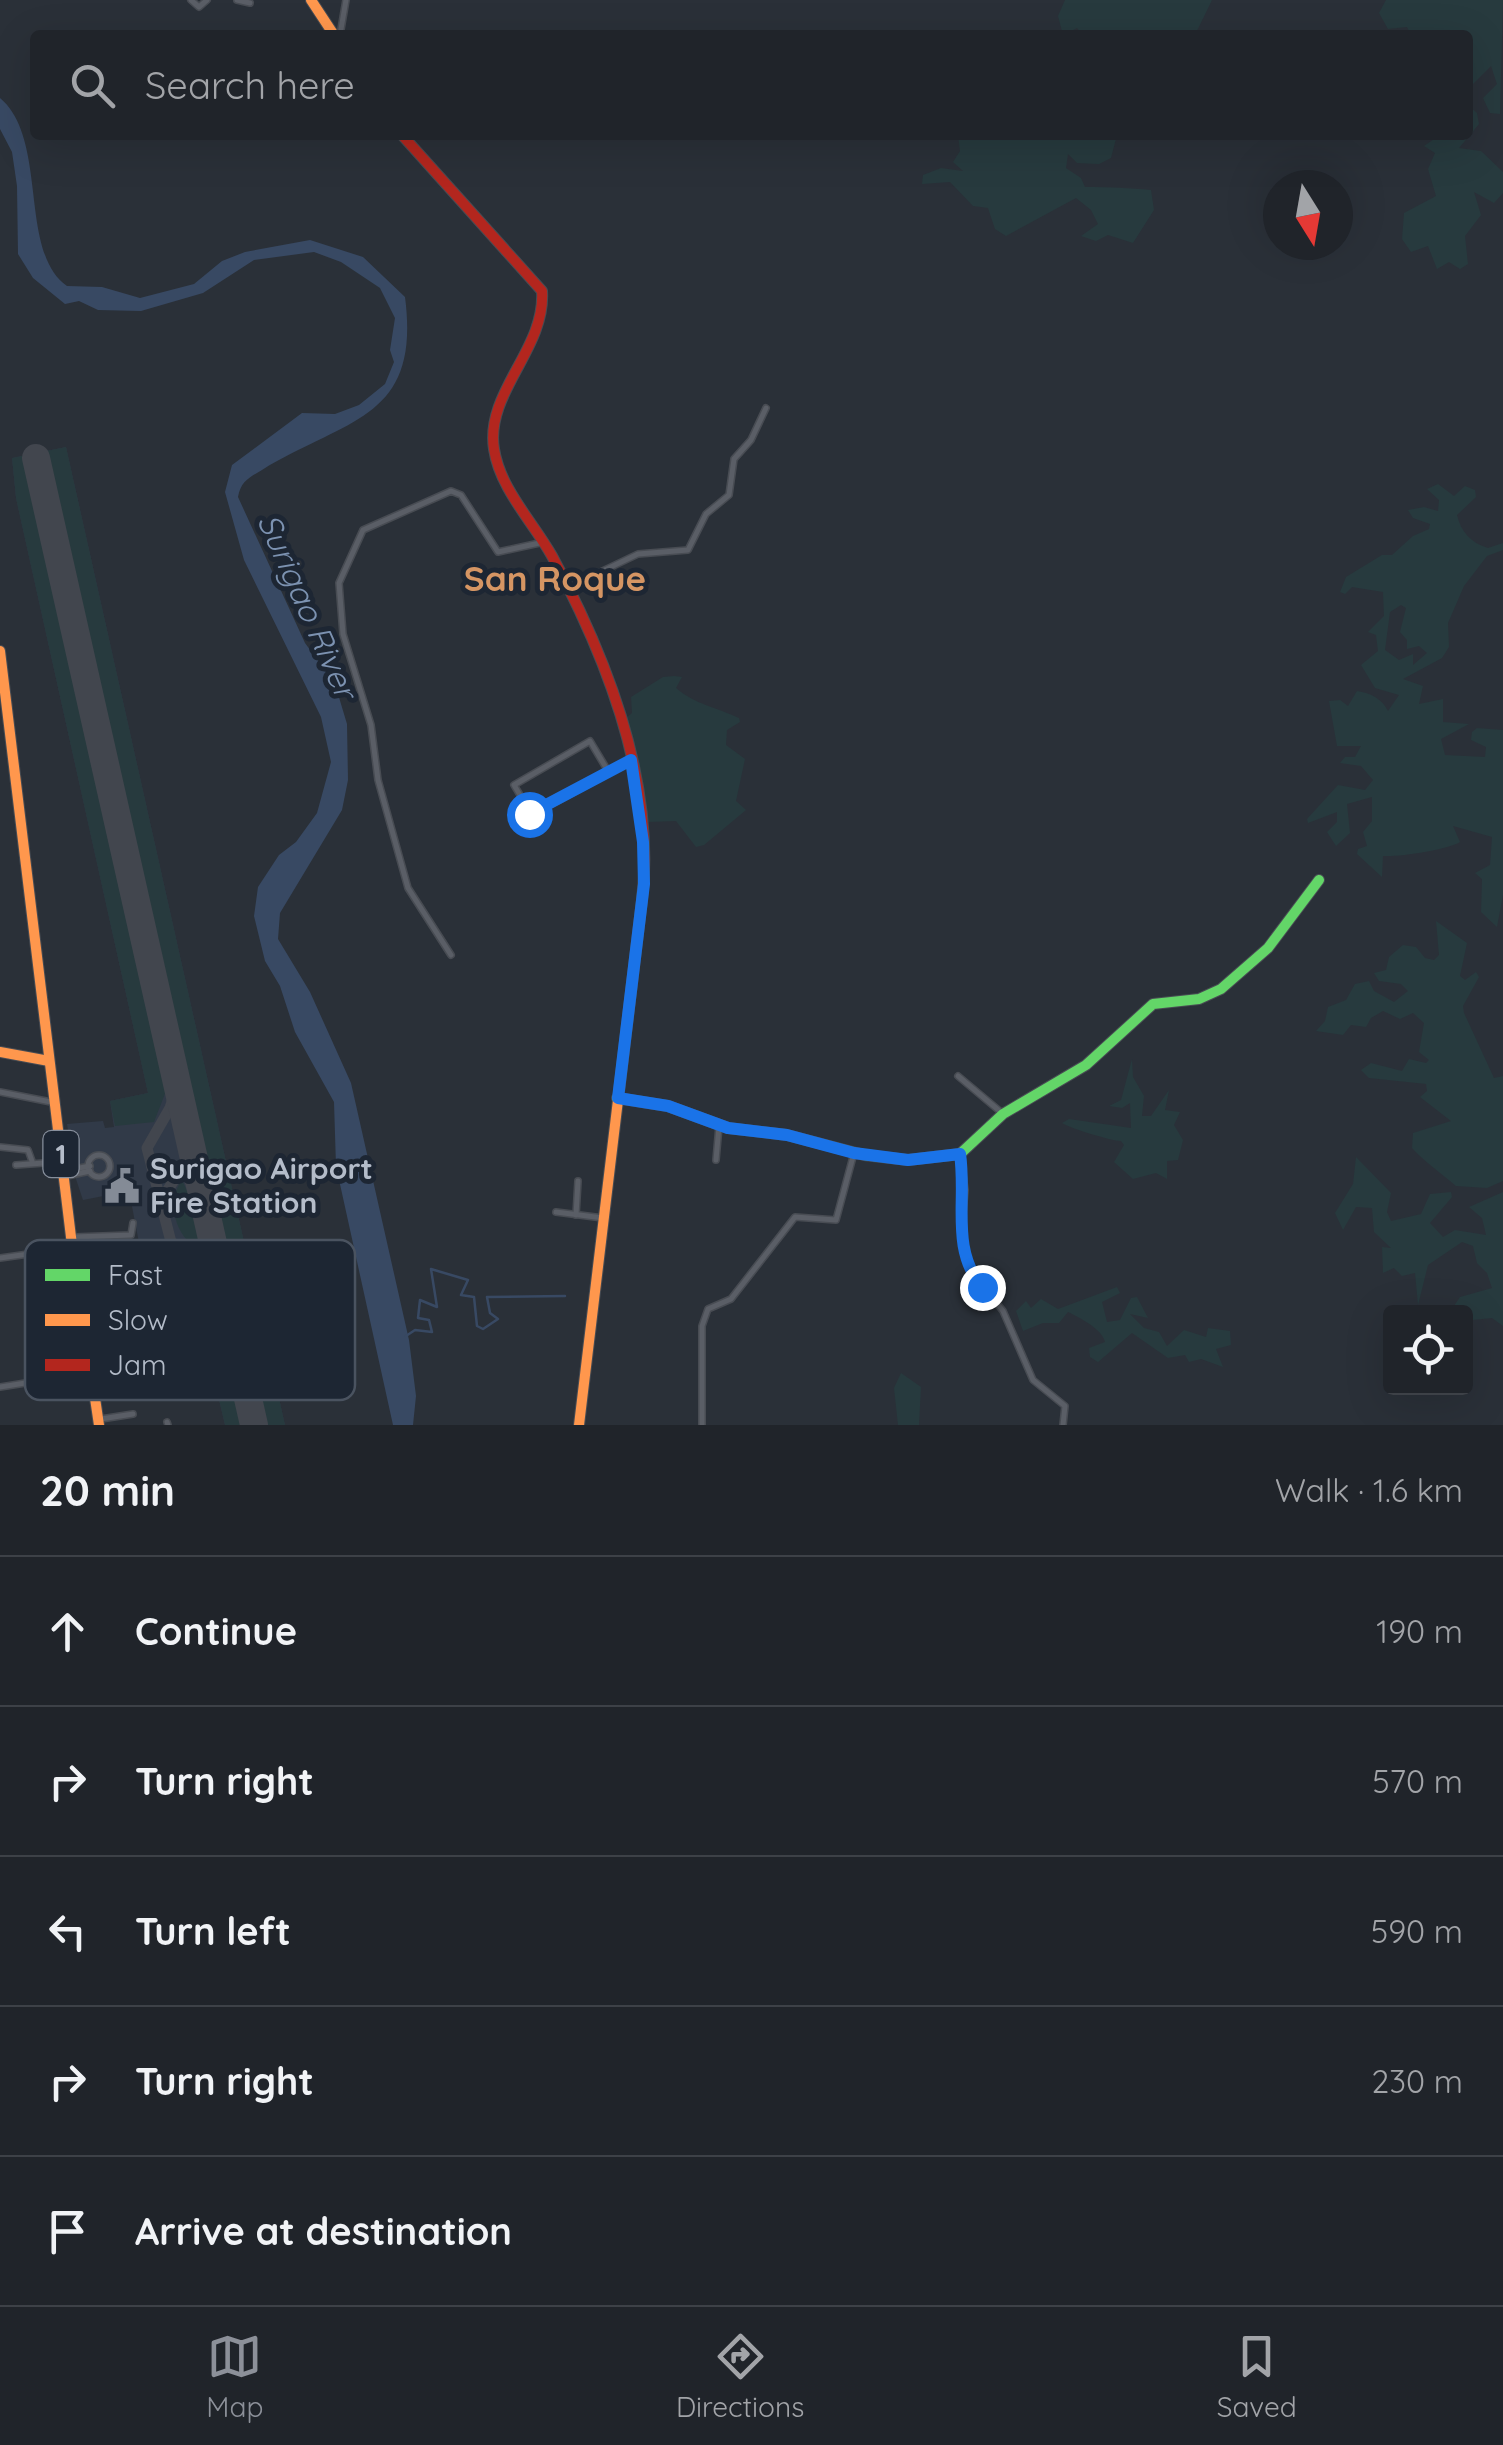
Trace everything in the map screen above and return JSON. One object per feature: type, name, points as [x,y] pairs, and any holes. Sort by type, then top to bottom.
[{"type":"main road","points":[[311,0],[333,30]]},
{"type":"main road","points":[[406,140],[542,291],[542,320],[495,424],[492,443],[507,484],[544,542],[607,674],[631,760],[643,842],[644,884],[578,1425]]},
{"type":"main road","name":"1","points":[[0,651],[4,712],[72,1240]]},
{"type":"main road","points":[[618,1098],[668,1106],[720,1126],[787,1135],[854,1153],[908,1160],[960,1154],[1004,1114],[1057,1086],[1086,1065],[1153,1004],[1199,999],[1221,989],[1268,948],[1319,880]]},
{"type":"main road","points":[[0,1052],[49,1061]]},
{"type":"street","points":[[191,0],[199,7],[207,0]]},
{"type":"street","points":[[237,0],[250,4]]},
{"type":"street","points":[[338,30],[346,0]]},
{"type":"street","points":[[568,588],[643,553],[688,550],[706,514],[729,495],[734,459],[751,440],[766,408]]},
{"type":"street","points":[[451,955],[412,896],[398,856],[378,780],[371,726],[343,634],[339,583],[363,530],[451,490],[461,495],[498,552],[544,542]]},
{"type":"street","points":[[608,772],[590,741],[514,785],[532,815],[631,760]]},
{"type":"street","points":[[958,1076],[1004,1114]]},
{"type":"street","points":[[0,1092],[54,1102]]},
{"type":"street","points":[[716,1160],[720,1126]]},
{"type":"street","points":[[0,1147],[28,1150],[32,1161]]},
{"type":"street","points":[[105,1153],[109,1172],[94,1178],[91,1168],[88,1156],[105,1153]]},
{"type":"street","points":[[702,1425],[702,1326],[708,1309],[732,1299],[796,1217],[836,1220],[854,1153]]},
{"type":"street","points":[[960,1154],[965,1190],[961,1236],[968,1268],[1003,1311],[1032,1380],[1065,1406],[1063,1425]]},
{"type":"street","points":[[16,1165],[32,1161],[63,1170],[91,1168]]},
{"type":"street","points":[[576,1215],[578,1182]]},
{"type":"street","points":[[556,1212],[603,1218]]},
{"type":"street","points":[[89,1240],[131,1235],[133,1223]]},
{"type":"street","points":[[0,1256],[25,1251]]},
{"type":"street","points":[[0,1387],[25,1383]]},
{"type":"street","points":[[99,1422],[133,1414]]},
{"type":"shaded area","points":[[66,447],[244,1240],[138,1240],[129,1191],[83,1200],[76,1179],[73,1164],[79,1163],[78,1155],[71,1150],[67,1124],[103,1121],[105,1128],[114,1127],[110,1101],[148,1093],[16,498],[12,458]]},
{"type":"shaded area","points":[[219,1400],[279,1400],[285,1425],[225,1425]]},
{"type":"green space","points":[[1065,0],[1212,0],[1197,30],[1062,30],[1058,16]]},
{"type":"green space","points":[[1386,0],[1503,0],[1500,114],[1490,113],[1483,98],[1497,84],[1491,66],[1473,84],[1473,30],[1388,29],[1379,13]]},
{"type":"green space","points":[[1473,109],[1477,113],[1479,124],[1473,131]]},
{"type":"green space","points":[[959,140],[1116,140],[1111,158],[1099,164],[1077,163],[1068,154],[1066,168],[1081,178],[1085,187],[1151,190],[1154,210],[1133,243],[1108,235],[1096,241],[1081,236],[1098,224],[1091,210],[1076,198],[1006,236],[995,229],[988,208],[973,206],[950,182],[922,184],[923,175],[941,168],[963,171],[953,162],[960,151]]},
{"type":"green space","points":[[1433,140],[1466,140],[1459,148],[1481,151],[1503,172],[1503,193],[1494,203],[1474,192],[1481,215],[1465,236],[1468,264],[1460,269],[1449,262],[1437,269],[1428,246],[1411,252],[1402,239],[1404,213],[1436,196],[1428,169],[1435,153],[1424,146]]},
{"type":"green space","points":[[66,447],[244,1240],[224,1240],[48,455],[23,462],[162,1079],[168,1086],[154,1122],[115,1126],[110,1101],[148,1093],[16,498],[12,458]]},
{"type":"green space","points":[[1438,484],[1454,496],[1465,486],[1475,490],[1476,497],[1457,515],[1461,527],[1482,546],[1503,543],[1503,550],[1487,556],[1464,586],[1448,623],[1449,647],[1442,658],[1403,679],[1423,686],[1419,704],[1443,699],[1443,722],[1469,724],[1441,739],[1445,755],[1485,757],[1486,747],[1471,740],[1472,732],[1477,728],[1503,730],[1503,895],[1497,927],[1481,912],[1482,879],[1475,873],[1490,865],[1492,837],[1453,826],[1460,842],[1423,852],[1383,856],[1382,877],[1357,854],[1358,849],[1367,846],[1363,832],[1372,821],[1372,797],[1347,804],[1350,833],[1336,846],[1327,832],[1337,822],[1337,812],[1308,823],[1307,819],[1338,785],[1365,790],[1373,780],[1361,766],[1340,763],[1345,757],[1355,757],[1361,746],[1337,746],[1329,701],[1340,700],[1348,706],[1357,691],[1375,697],[1388,711],[1399,695],[1375,688],[1361,665],[1378,651],[1376,635],[1368,632],[1384,616],[1383,592],[1352,587],[1345,594],[1340,592],[1346,577],[1382,555],[1392,555],[1413,536],[1429,529],[1430,524],[1413,518],[1408,510],[1424,507],[1438,511],[1439,500],[1427,489]],"holes":[[[1401,605],[1406,608],[1400,632],[1407,640],[1407,649],[1419,646],[1427,653],[1413,665],[1413,654],[1399,660],[1385,650],[1390,612]]]},
{"type":"green space","points":[[663,677],[682,677],[676,688],[683,693],[739,718],[740,722],[727,730],[726,745],[745,759],[736,801],[746,810],[704,845],[696,847],[676,821],[647,822],[626,726],[626,718],[632,713],[631,697]]},
{"type":"green space","points":[[1436,921],[1467,943],[1460,976],[1465,980],[1476,972],[1479,977],[1463,1006],[1464,1013],[1494,1078],[1503,1076],[1503,1181],[1487,1188],[1456,1186],[1412,1148],[1413,1133],[1451,1121],[1420,1097],[1427,1091],[1426,1084],[1369,1078],[1361,1070],[1371,1063],[1402,1071],[1409,1059],[1426,1063],[1429,1060],[1419,1052],[1424,1023],[1413,1013],[1400,1019],[1383,1011],[1371,1018],[1366,1027],[1351,1025],[1343,1035],[1316,1031],[1325,1021],[1328,1007],[1346,1000],[1355,984],[1369,981],[1374,991],[1394,1002],[1408,991],[1401,984],[1379,981],[1374,973],[1386,970],[1389,957],[1403,945],[1416,947],[1425,958],[1434,960],[1439,955]]},
{"type":"green space","points":[[1132,1059],[1133,1077],[1144,1096],[1142,1116],[1151,1116],[1169,1090],[1165,1110],[1180,1112],[1174,1125],[1183,1140],[1178,1160],[1167,1161],[1167,1179],[1156,1173],[1133,1179],[1114,1162],[1124,1145],[1121,1141],[1062,1123],[1069,1119],[1131,1128],[1130,1103],[1122,1108],[1109,1106],[1121,1100]]},
{"type":"green space","points":[[1356,1157],[1391,1193],[1387,1212],[1391,1221],[1421,1214],[1430,1194],[1451,1192],[1452,1197],[1430,1223],[1443,1237],[1455,1230],[1486,1235],[1482,1218],[1469,1207],[1503,1192],[1503,1326],[1492,1318],[1473,1320],[1473,1305],[1455,1305],[1460,1297],[1492,1288],[1487,1273],[1477,1263],[1473,1246],[1462,1242],[1428,1265],[1418,1305],[1415,1273],[1402,1276],[1394,1268],[1383,1273],[1382,1247],[1391,1248],[1374,1232],[1372,1208],[1356,1207],[1343,1230],[1335,1213],[1353,1184]]},
{"type":"green space","points":[[182,1180],[194,1206],[202,1240],[187,1240],[179,1228],[174,1208]]},
{"type":"green space","points":[[1117,1287],[1120,1293],[1102,1302],[1107,1322],[1120,1320],[1131,1298],[1137,1297],[1148,1318],[1130,1314],[1144,1328],[1159,1332],[1167,1346],[1184,1330],[1206,1337],[1208,1328],[1230,1331],[1231,1345],[1216,1349],[1223,1367],[1201,1359],[1189,1362],[1185,1355],[1168,1358],[1132,1333],[1098,1362],[1090,1357],[1089,1348],[1105,1342],[1085,1321],[1068,1312],[1059,1323],[1043,1323],[1023,1331],[1016,1311],[1026,1301],[1031,1308],[1041,1299],[1058,1309]]},
{"type":"green space","points":[[901,1373],[921,1387],[919,1425],[898,1425],[894,1388]]},
{"type":"green space","points":[[219,1400],[238,1400],[244,1425],[225,1425]]},
{"type":"green space","points":[[260,1400],[279,1400],[285,1425],[266,1425]]},
{"type":"water","points":[[0,98],[15,116],[24,140],[43,248],[52,270],[67,286],[102,287],[140,298],[194,284],[222,261],[245,252],[310,240],[363,257],[405,297],[407,338],[401,369],[389,392],[349,425],[249,478],[238,497],[305,643],[335,684],[347,724],[348,780],[342,810],[280,913],[278,939],[310,992],[351,1083],[409,1340],[416,1396],[413,1425],[393,1425],[336,1166],[334,1102],[295,1032],[280,986],[265,961],[254,916],[258,887],[279,855],[296,842],[317,813],[331,762],[321,717],[244,560],[225,492],[232,465],[302,413],[335,414],[359,405],[385,384],[394,362],[390,350],[395,318],[380,288],[341,262],[314,252],[254,260],[203,293],[141,311],[98,310],[79,301],[65,304],[33,278],[18,254],[17,186],[12,152],[0,129]]},
{"type":"waterway","points":[[406,1336],[415,1330],[432,1332],[429,1320],[418,1318],[420,1300],[437,1307],[431,1269],[468,1280],[461,1295],[474,1297],[477,1326],[483,1329],[498,1319],[490,1313],[487,1297],[565,1296]]},
{"type":"taxiway","points":[[170,1240],[147,1148],[170,1108],[177,1085]]},
{"type":"taxiway","points":[[161,1201],[192,1151]]},
{"type":"runway","points":[[36,458],[212,1240]]},
{"type":"runway","points":[[248,1400],[254,1425]]},
{"type":"traffic: fast","points":[[617,1098],[668,1106],[728,1128],[787,1135],[864,1155],[908,1160],[960,1154],[1003,1114],[1086,1065],[1153,1004],[1199,999],[1221,989],[1268,948],[1319,880]]},
{"type":"traffic: slow","points":[[311,0],[331,30]]},
{"type":"traffic: slow","points":[[0,651],[71,1240]]},
{"type":"traffic: slow","points":[[579,1425],[642,900]]},
{"type":"traffic: slow","points":[[0,1052],[49,1061]]},
{"type":"traffic: slow","points":[[95,1400],[99,1425]]},
{"type":"traffic: jam","points":[[406,140],[542,291],[535,332],[498,408],[494,449],[503,478],[572,595],[623,722],[642,811],[642,900]]},
{"type":"place","name":"Surigao Airport Fire Station","points":[[122,1186]]},
{"type":"district","name":"San Roque","points":[[555,579]]},
{"type":"route","points":[[529,814],[534,815],[631,760],[643,842],[644,884],[618,1098],[668,1106],[728,1128],[787,1135],[854,1153],[908,1160],[960,1154],[965,1190],[962,1244],[968,1268],[982,1287]]},
{"type":"water label","name":"Surigao River","points":[[307,606]]}]
